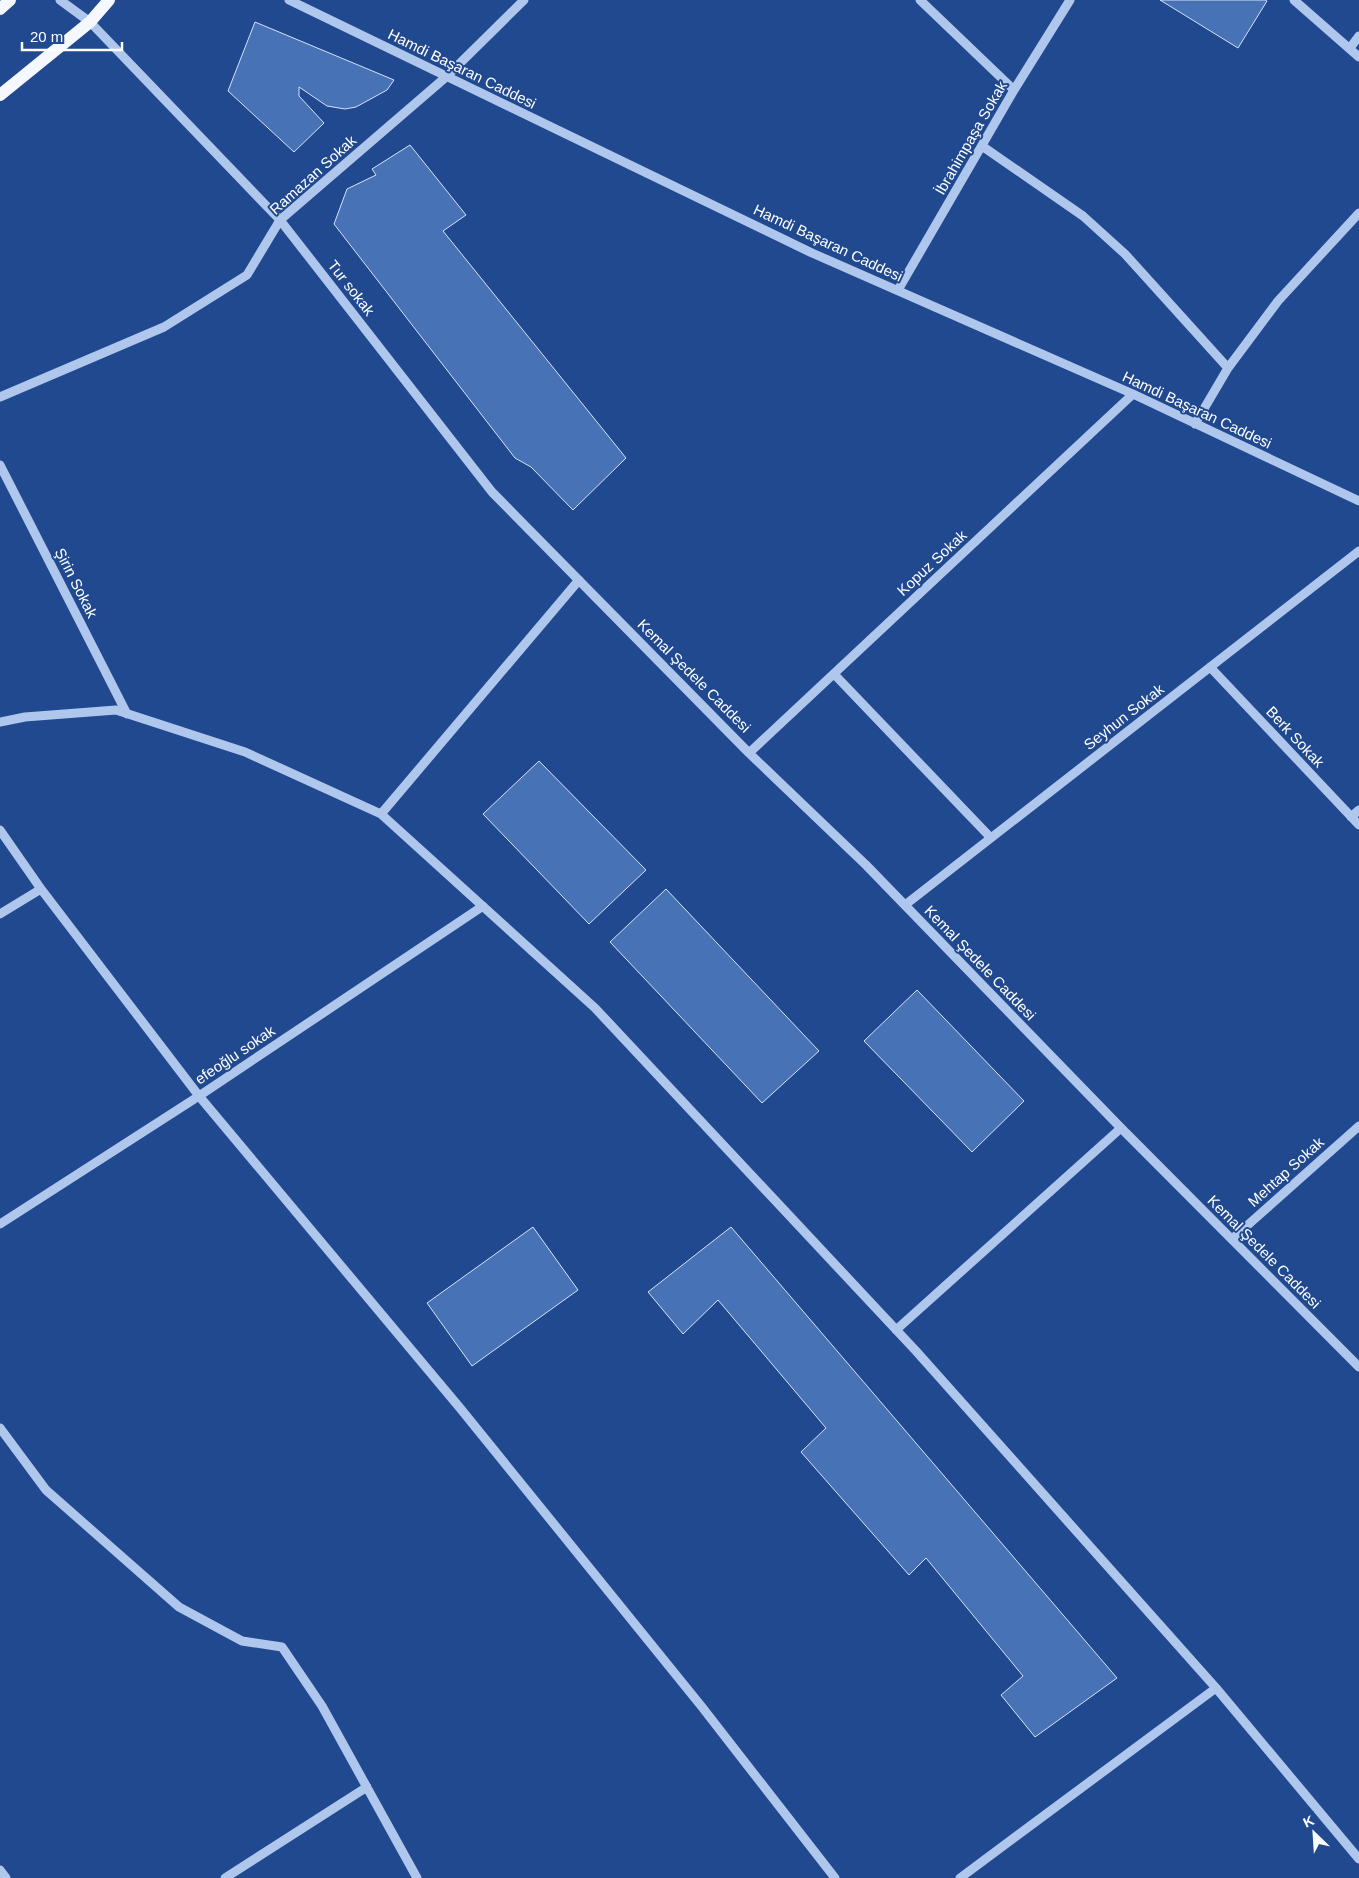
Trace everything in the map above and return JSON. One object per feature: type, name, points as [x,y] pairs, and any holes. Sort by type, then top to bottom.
[{"type":"main road","points":[[0,10],[10,0]]},
{"type":"main road","points":[[0,95],[90,22],[109,0]]},
{"type":"street","points":[[60,0],[90,22]]},
{"type":"street","name":"Hamdi Başaran Caddesi","points":[[289,0],[803,248],[1133,394],[1359,501]]},
{"type":"street","name":"Ramazan Sokak","points":[[0,397],[164,328],[247,275],[280,220],[446,77],[524,0]]},
{"type":"street","points":[[920,0],[1014,90]]},
{"type":"street","name":"İbrahimpaşa Sokak","points":[[898,290],[1014,90],[1070,0]]},
{"type":"street","points":[[1294,0],[1359,57]]},
{"type":"street","name":"Tur sokak","points":[[90,22],[280,220],[492,492],[579,580]]},
{"type":"street","points":[[1350,48],[1359,36]]},
{"type":"street","points":[[982,146],[1090,222],[1124,254],[1228,368]]},
{"type":"street","points":[[1195,424],[1228,368],[1278,301],[1359,213]]},
{"type":"street","name":"Kopuz Sokak","points":[[750,753],[1133,394]]},
{"type":"street","name":"Şirin Sokak","points":[[0,465],[127,714]]},
{"type":"street","name":"Seyhun Sokak","points":[[905,905],[1359,551]]},
{"type":"street","points":[[381,814],[579,580]]},
{"type":"street","name":"Kemal Şedele Caddesi","points":[[579,580],[750,753],[905,905],[1121,1128],[1359,1367]]},
{"type":"street","name":"Berk Sokak","points":[[1210,667],[1359,825]]},
{"type":"street","points":[[834,674],[991,838]]},
{"type":"street","points":[[0,722],[25,717],[116,710],[245,752],[381,814],[595,1008],[896,1330],[1216,1688],[1359,1859]]},
{"type":"street","points":[[1351,816],[1359,810]]},
{"type":"street","points":[[0,830],[40,889],[199,1096],[460,1408],[696,1699],[832,1877]]},
{"type":"street","points":[[0,914],[40,889]]},
{"type":"street","name":"efeoğlu sokak","points":[[0,1224],[199,1096],[483,906]]},
{"type":"street","name":"Mehtap Sokak","points":[[1232,1239],[1359,1126]]},
{"type":"street","points":[[896,1330],[1121,1128]]},
{"type":"street","points":[[0,1428],[46,1490],[179,1607],[242,1641],[282,1647],[322,1706],[417,1878]]},
{"type":"street","points":[[960,1878],[1216,1688]]},
{"type":"street","points":[[225,1878],[367,1787]]},
{"type":"street","points":[[0,1870],[6,1878]]},
{"type":"building","points":[[1160,0],[1265,0],[1267,1],[1238,48]]},
{"type":"building","points":[[255,22],[394,80],[387,90],[356,107],[345,109],[327,106],[299,87],[299,96],[324,123],[294,152],[228,91]]},
{"type":"building","points":[[410,145],[466,215],[443,231],[626,458],[573,510],[531,467],[515,458],[334,224],[347,189],[376,175],[372,169]]},
{"type":"building","points":[[539,761],[646,870],[589,924],[483,814]]},
{"type":"building","points":[[666,889],[819,1051],[762,1103],[610,942]]},
{"type":"building","points":[[917,990],[1024,1101],[972,1152],[864,1041]]},
{"type":"building","points":[[533,1227],[578,1290],[472,1366],[427,1303]]},
{"type":"building","points":[[731,1227],[1117,1678],[1035,1737],[1001,1695],[1023,1676],[926,1558],[909,1575],[801,1452],[826,1428],[718,1300],[683,1334],[648,1292]]}]
